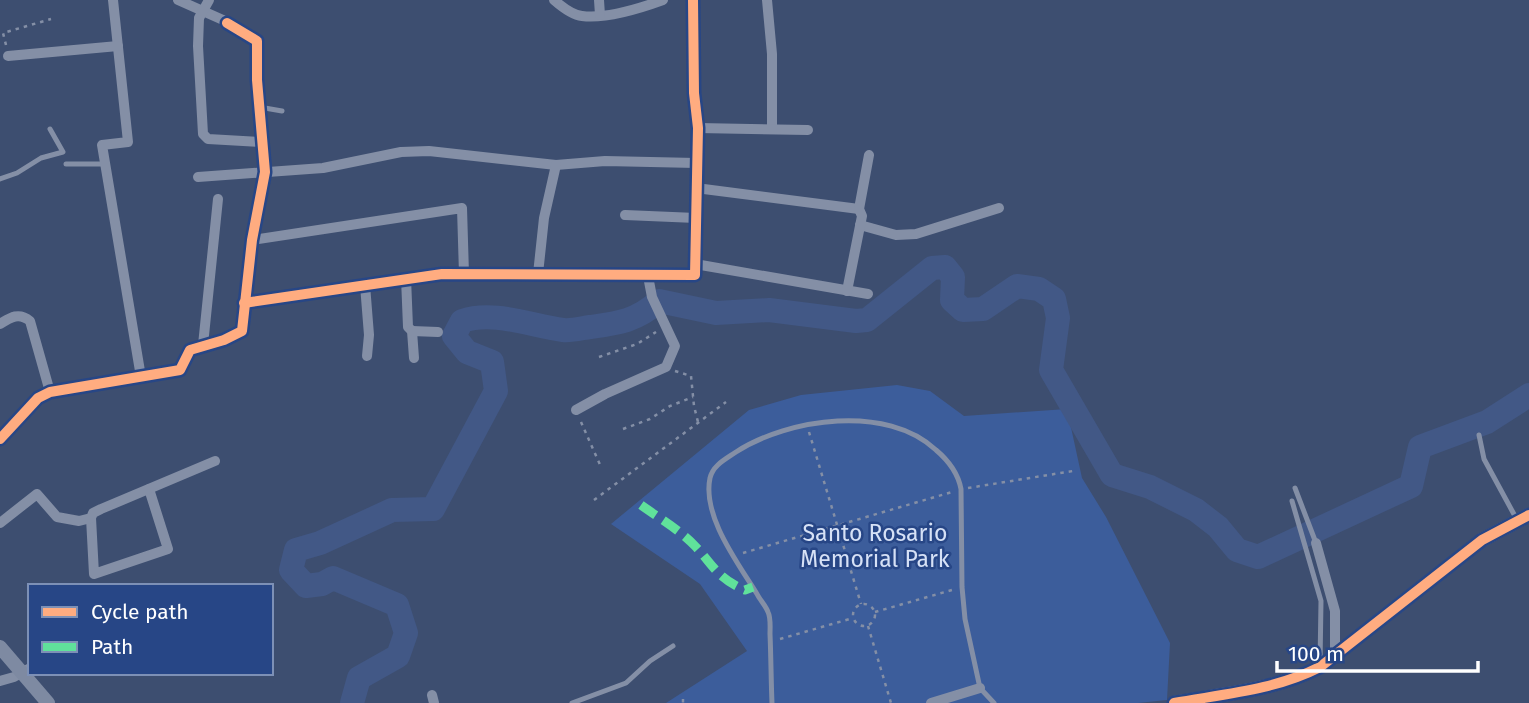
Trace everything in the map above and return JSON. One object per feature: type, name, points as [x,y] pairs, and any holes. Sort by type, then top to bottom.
[{"type":"street","points":[[113,0],[128,142],[102,145],[141,377]]},
{"type":"street","points":[[0,439],[38,398],[50,392],[180,370],[190,350],[224,340],[242,331],[252,240],[264,172],[257,41],[202,10],[178,0]]},
{"type":"street","points":[[209,0],[199,18],[203,134],[208,139],[262,142]]},
{"type":"street","points":[[554,0],[564,9],[580,16],[600,15],[663,0]]},
{"type":"street","points":[[599,0],[600,15]]},
{"type":"street","points":[[244,303],[406,278],[464,274],[695,275],[698,128],[694,93],[694,0]]},
{"type":"street","points":[[767,0],[772,54],[772,129]]},
{"type":"street","points":[[8,56],[118,46]]},
{"type":"street","points":[[698,128],[807,130]]},
{"type":"street","points":[[198,177],[323,168],[401,152],[429,151],[556,165],[605,161],[696,163]]},
{"type":"street","points":[[847,291],[862,216],[859,209],[869,155]]},
{"type":"street","points":[[538,274],[544,218],[556,165]]},
{"type":"street","points":[[696,188],[859,209]]},
{"type":"street","points":[[203,345],[218,200]]},
{"type":"street","points":[[252,240],[462,208],[464,274]]},
{"type":"street","points":[[860,225],[896,235],[916,234],[999,208]]},
{"type":"street","points":[[625,215],[696,218]]},
{"type":"street","points":[[695,264],[868,294]]},
{"type":"street","points":[[576,410],[666,367],[675,346],[652,297],[648,276]]},
{"type":"street","points":[[406,278],[408,327],[412,331],[414,358]]},
{"type":"street","points":[[365,285],[369,335],[367,356]]},
{"type":"street","points":[[0,324],[12,316],[24,317],[30,321],[50,392]]},
{"type":"street","points":[[412,331],[438,332]]},
{"type":"street","points":[[0,523],[37,494],[57,517],[79,521],[215,461]]},
{"type":"street","points":[[91,517],[94,574],[168,549],[149,489]]},
{"type":"street","points":[[1174,703],[1269,687],[1297,679],[1320,667],[1482,540],[1523,518]]},
{"type":"street","points":[[1315,543],[1335,611],[1335,657]]},
{"type":"street","points":[[0,646],[26,670],[0,681]]},
{"type":"street","points":[[29,675],[48,703]]},
{"type":"street","points":[[932,703],[980,688]]},
{"type":"lane","points":[[259,107],[282,111]]},
{"type":"lane","points":[[0,179],[17,173],[41,158],[63,152],[50,129]]},
{"type":"lane","points":[[66,164],[105,164]]},
{"type":"lane","points":[[772,703],[769,613],[722,535],[709,497],[710,476],[718,464],[748,444],[782,431],[807,425],[860,421],[886,423],[925,439],[947,459],[959,477],[965,619],[980,688],[994,703]]},
{"type":"lane","points":[[1479,435],[1484,459],[1523,518]]},
{"type":"lane","points":[[1294,488],[1315,543]]},
{"type":"lane","points":[[1292,501],[1321,601],[1320,667]]},
{"type":"lane","points":[[572,703],[625,683],[650,661],[673,646]]},
{"type":"path","points":[[3,33],[51,19]]},
{"type":"path","points":[[599,357],[637,344],[665,326]]},
{"type":"path","points":[[666,367],[691,376],[698,422]]},
{"type":"path","points":[[623,429],[650,419],[670,406],[693,397]]},
{"type":"path","points":[[594,500],[726,402]]},
{"type":"path","points":[[576,410],[601,467]]},
{"type":"path","points":[[807,425],[861,604]]},
{"type":"path","points":[[733,556],[961,489],[1073,471]]},
{"type":"path","points":[[875,612],[962,587]]},
{"type":"path","points":[[861,604],[871,606],[875,612],[873,622],[868,626],[860,626],[853,618],[855,608],[861,604]]},
{"type":"path","points":[[770,641],[853,618]]},
{"type":"path","points":[[868,626],[891,703]]},
{"type":"green space","name":"Santo Rosario Memorial Park","points":[[897,385],[930,391],[964,416],[1067,409],[1082,478],[1106,517],[1170,643],[1167,700],[1138,703],[666,703],[747,651],[700,584],[611,524],[749,410],[801,395]]},
{"type":"waterway","points":[[352,703],[359,678],[398,656],[406,633],[397,605],[333,578],[322,584],[306,586],[291,570],[296,550],[320,543],[392,510],[433,509],[496,391],[492,362],[467,352],[454,336],[462,321],[500,318],[573,330],[627,320],[643,313],[659,301],[716,313],[769,310],[856,321],[867,320],[932,268],[945,267],[953,277],[952,300],[963,310],[983,309],[1017,286],[1039,289],[1054,299],[1058,318],[1051,370],[1112,475],[1150,487],[1196,510],[1218,527],[1237,550],[1258,557],[1411,486],[1420,447],[1487,422],[1529,395]]},
{"type":"marked path","points":[[641,505],[689,540],[728,581],[745,590],[753,587]]},
{"type":"cycle path","points":[[244,303],[442,274],[695,275],[698,128],[694,93],[693,0]]},
{"type":"cycle path","points":[[0,439],[38,398],[50,392],[180,370],[190,350],[224,340],[242,331],[252,240],[265,172],[257,80],[257,41],[227,23]]},
{"type":"cycle path","points":[[1174,703],[1267,686],[1320,667],[1482,540],[1529,515]]}]
